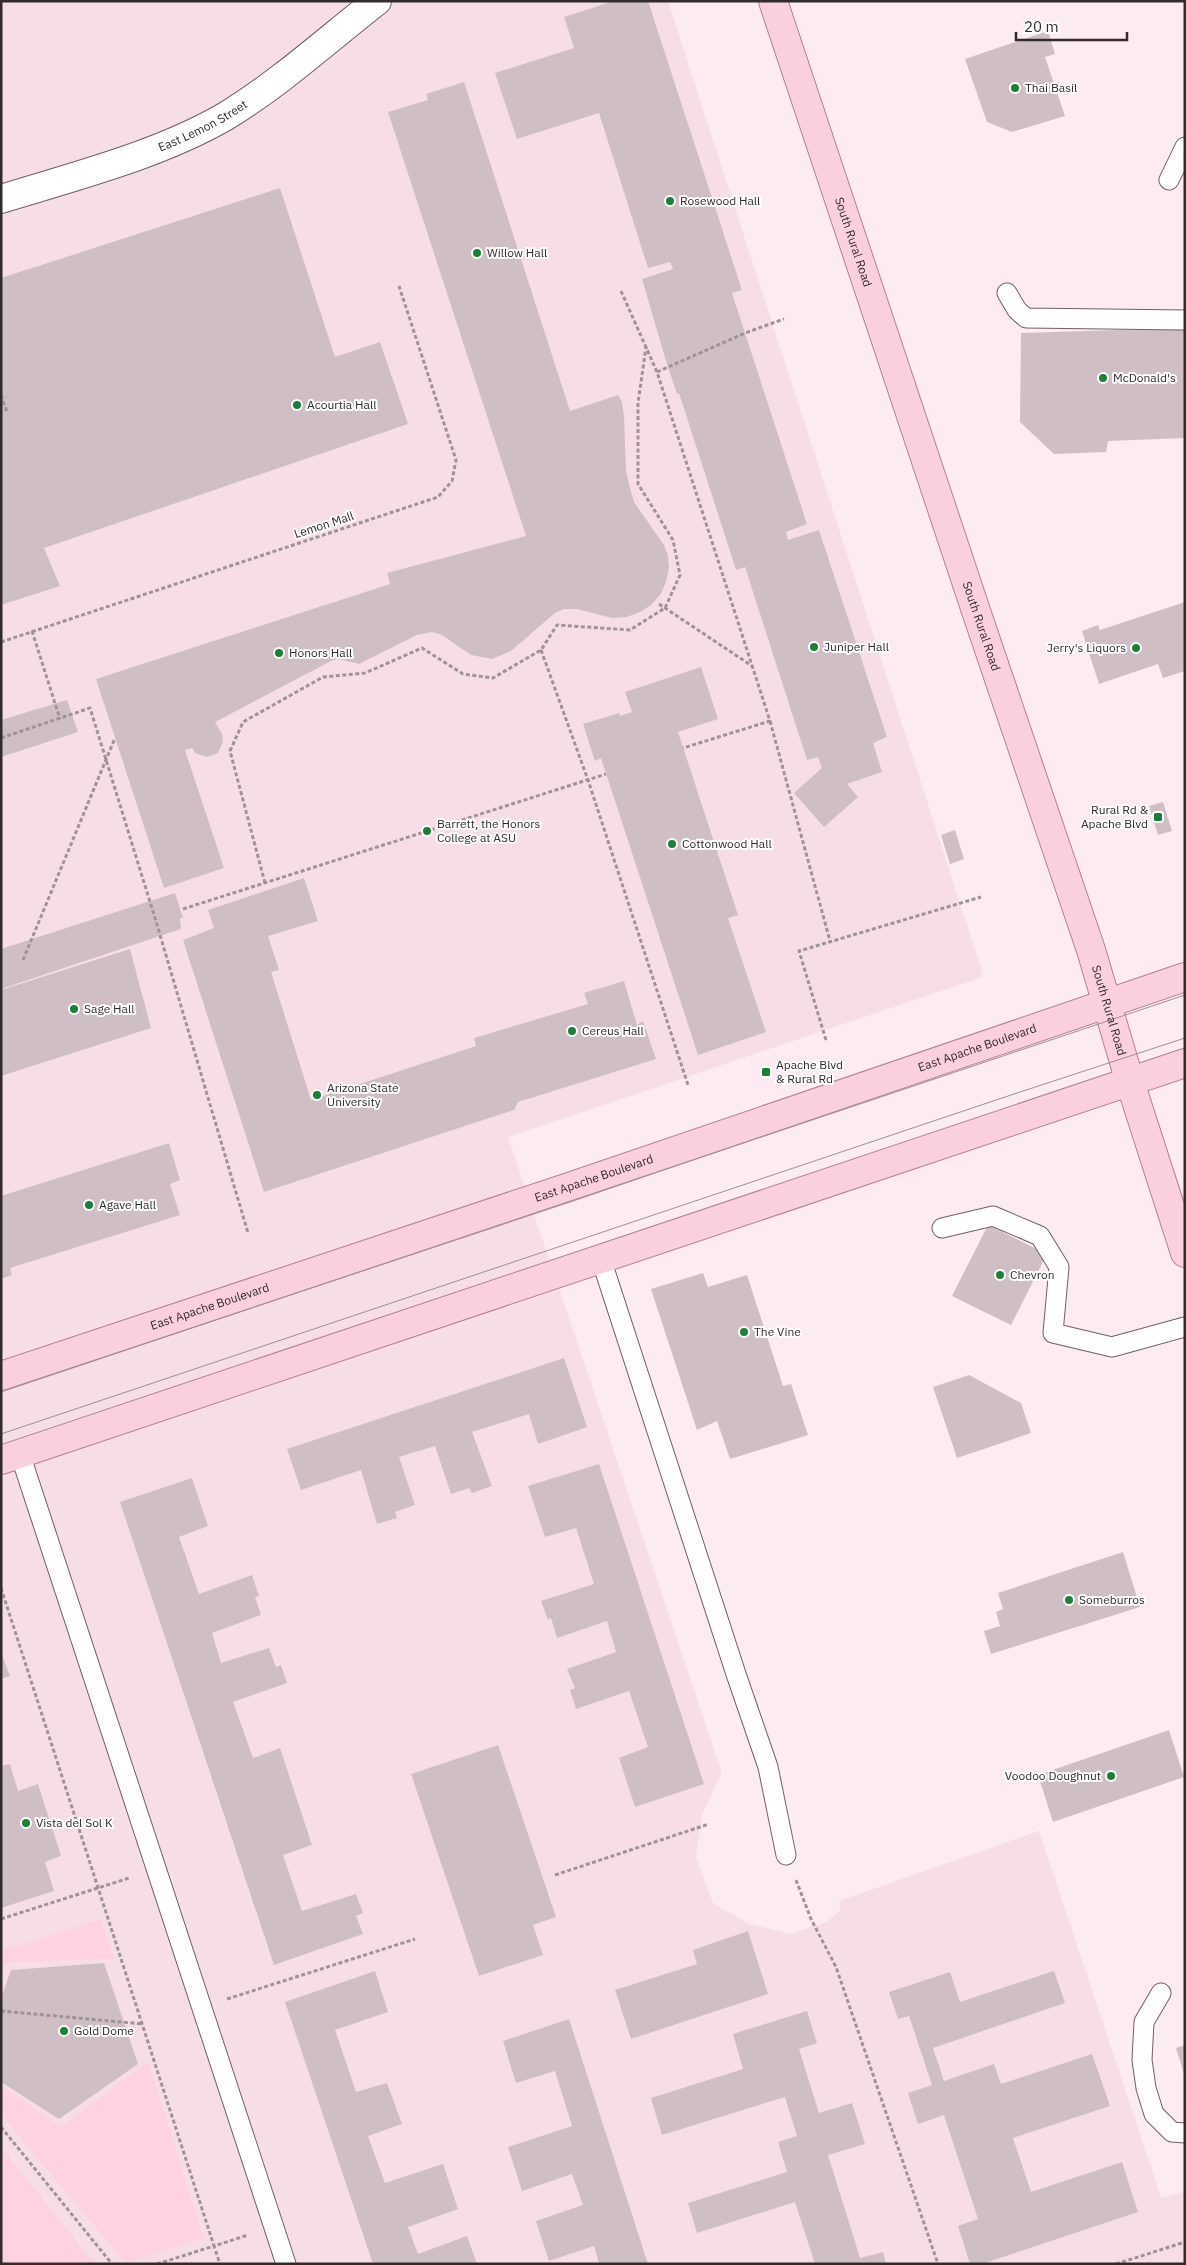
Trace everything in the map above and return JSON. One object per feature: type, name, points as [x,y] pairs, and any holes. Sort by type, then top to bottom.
[{"type":"main road","name":"South Rural Road","points":[[776,2],[1108,1002],[1130,1082],[1185,1253]]},
{"type":"main road","name":"East Apache Boulevard","points":[[1,1376],[575,1185],[1185,977]]},
{"type":"main road","points":[[10,1457],[1185,1063]]},
{"type":"street","name":"East Lemon Street","points":[[1,199],[130,157],[180,138],[224,117],[265,90],[377,1]]},
{"type":"lane","points":[[1169,180],[1185,147]]},
{"type":"lane","points":[[1007,293],[1017,310],[1026,318],[1185,320]]},
{"type":"lane","points":[[942,1228],[993,1216],[1040,1236],[1059,1267],[1053,1333],[1112,1347],[1185,1327]]},
{"type":"lane","points":[[601,1259],[768,1767],[786,1855]]},
{"type":"lane","points":[[10,1457],[157,1868],[286,2264]]},
{"type":"lane","points":[[1161,1993],[1144,2022],[1142,2060],[1146,2088],[1154,2114],[1172,2132],[1185,2133]]},
{"type":"path","name":"Lemon Mall","points":[[1,642],[438,497],[452,481],[456,460],[398,286]]},
{"type":"path","points":[[621,291],[656,372],[753,666],[770,720],[830,941]]},
{"type":"path","points":[[656,372],[745,333],[784,319]]},
{"type":"path","points":[[265,883],[230,751],[243,722],[323,677],[365,673],[422,648],[463,674],[493,678],[541,650],[557,625],[630,630],[665,608],[680,576],[673,540],[638,484],[638,404],[646,347]]},
{"type":"path","points":[[1,394],[7,412]]},
{"type":"path","points":[[659,604],[753,666]]},
{"type":"path","points":[[32,632],[60,719]]},
{"type":"path","points":[[541,650],[588,780],[688,1085]]},
{"type":"path","points":[[1,738],[90,708],[248,1232]]},
{"type":"path","points":[[683,748],[770,720]]},
{"type":"path","points":[[23,960],[115,738]]},
{"type":"path","points":[[183,909],[606,774]]},
{"type":"path","points":[[826,1040],[799,950],[981,897]]},
{"type":"path","points":[[1,1588],[220,2264]]},
{"type":"path","points":[[554,1875],[709,1824]]},
{"type":"path","points":[[786,1855],[811,1919],[836,1967],[938,2264]]},
{"type":"path","points":[[1,1919],[157,1868]]},
{"type":"path","points":[[203,2006],[415,1940]]},
{"type":"path","points":[[1,2011],[143,2024]]},
{"type":"path","points":[[1,2127],[112,2264]]},
{"type":"path","points":[[157,2264],[275,2226]]},
{"type":"path","points":[[1116,2264],[1185,2242]]},
{"type":"shaded area","name":"Arizona State University","points":[[1,1],[668,1],[983,974],[980,978],[508,1137],[722,1773],[702,1814],[696,1857],[713,1903],[749,1924],[791,1934],[826,1922],[841,1910],[839,1901],[1039,1831],[1161,2198],[1185,2191],[1185,2264],[1,2264]]},
{"type":"shaded area","points":[[101,1919],[114,1959],[6,1962],[1,1971],[1,1951]]},
{"type":"shaded area","points":[[148,2062],[204,2238],[126,2263],[1,2115],[1,2086],[61,2127]]},
{"type":"shaded area","points":[[1,2147],[95,2264],[1,2264]]},
{"type":"building","points":[[608,1],[648,1],[742,290],[732,293],[807,524],[786,532],[788,540],[819,530],[887,737],[873,743],[882,772],[847,784],[858,797],[824,827],[794,793],[822,768],[818,757],[807,760],[745,567],[736,570],[679,393],[677,394],[666,361],[642,279],[673,269],[670,262],[648,268],[599,113],[517,139],[495,73],[574,48],[564,17],[608,3]]},
{"type":"building","name":"Thai Basil","points":[[1048,31],[1055,54],[1045,57],[1065,116],[1012,132],[987,122],[965,59]]},
{"type":"building","name":"Honors Hall","points":[[464,82],[570,411],[618,395],[622,402],[626,471],[630,488],[634,502],[664,545],[668,556],[669,568],[666,582],[661,594],[651,605],[640,612],[627,617],[612,618],[577,609],[564,609],[555,613],[511,651],[492,659],[471,655],[442,635],[432,632],[417,635],[359,664],[339,659],[333,660],[215,722],[222,734],[223,742],[218,753],[207,757],[195,753],[192,748],[185,750],[224,868],[164,888],[96,679],[390,584],[387,573],[526,536],[388,112],[428,100],[426,94]]},
{"type":"building","name":"Acourtia Hall","points":[[280,188],[335,357],[380,342],[408,424],[44,548],[60,586],[1,605],[1,278]]},
{"type":"building","name":"McDonald's","points":[[1185,328],[1185,438],[1108,441],[1106,452],[1054,454],[1020,422],[1021,333]]},
{"type":"building","name":"Jerry's Liquors","points":[[1185,602],[1185,671],[1163,678],[1158,664],[1099,684],[1082,631],[1098,625],[1100,630]]},
{"type":"building","name":"Cottonwood Hall","points":[[701,667],[718,719],[678,732],[738,915],[728,918],[766,1032],[698,1055],[601,758],[595,761],[583,724],[619,713],[620,716],[632,712],[625,692]]},
{"type":"building","points":[[67,700],[78,732],[1,757],[1,720]]},
{"type":"building","points":[[1163,802],[1172,831],[1158,835],[1149,806]]},
{"type":"building","points":[[955,830],[964,859],[950,864],[941,835]]},
{"type":"building","name":"Cereus Hall","points":[[304,878],[318,921],[268,936],[279,970],[271,972],[311,1100],[476,1046],[474,1038],[588,1004],[584,993],[624,981],[637,1025],[643,1021],[656,1059],[518,1102],[514,1110],[264,1192],[183,940],[214,928],[208,910]]},
{"type":"building","points":[[175,893],[183,918],[180,918],[181,929],[1,989],[1,949]]},
{"type":"building","name":"Sage Hall","points":[[130,949],[151,1028],[1,1076],[1,990]]},
{"type":"building","name":"Agave Hall","points":[[169,1143],[180,1180],[170,1184],[180,1215],[10,1268],[12,1275],[1,1279],[1,1196]]},
{"type":"building","name":"Chevron","points":[[988,1225],[1047,1254],[1011,1325],[952,1296]]},
{"type":"building","points":[[703,1273],[708,1287],[747,1275],[783,1386],[791,1384],[808,1435],[730,1459],[717,1421],[697,1430],[651,1289]]},
{"type":"building","points":[[564,1358],[587,1427],[538,1444],[529,1414],[472,1432],[492,1486],[472,1493],[469,1488],[451,1494],[435,1446],[399,1457],[415,1505],[395,1512],[397,1518],[377,1524],[361,1470],[301,1490],[287,1449]]},
{"type":"building","points":[[969,1375],[1021,1403],[1031,1433],[957,1458],[933,1387]]},
{"type":"building","points":[[599,1464],[704,1784],[635,1807],[619,1758],[648,1747],[629,1691],[576,1709],[570,1690],[575,1688],[567,1669],[616,1652],[607,1621],[557,1638],[551,1618],[548,1620],[541,1601],[594,1584],[576,1528],[545,1537],[528,1486]]},
{"type":"building","points":[[192,1478],[208,1526],[179,1537],[199,1594],[252,1575],[259,1596],[255,1597],[261,1615],[212,1633],[221,1663],[269,1648],[276,1667],[281,1665],[287,1683],[233,1702],[253,1758],[280,1748],[312,1845],[283,1855],[302,1911],[356,1894],[363,1913],[356,1916],[363,1934],[274,1965],[120,1502]]},
{"type":"building","name":"Someburros","points":[[1123,1552],[1140,1607],[991,1654],[984,1631],[1000,1626],[996,1612],[1003,1609],[998,1593]]},
{"type":"building","points":[[1,1652],[10,1676],[1,1679]]},
{"type":"building","name":"Voodoo Doughnut","points":[[1169,1730],[1184,1777],[1053,1822],[1038,1775]]},
{"type":"building","points":[[498,1745],[556,1917],[533,1925],[543,1955],[479,1976],[411,1774]]},
{"type":"building","name":"Vista del Sol K","points":[[10,1764],[18,1791],[38,1784],[61,1856],[45,1862],[54,1891],[1,1908],[1,1766]]},
{"type":"building","points":[[748,1931],[768,1994],[631,2039],[615,1990],[697,1964],[693,1950]]},
{"type":"building","name":"Gold Dome","points":[[104,1963],[138,2064],[59,2119],[1,2082],[1,1998],[11,1970]]},
{"type":"building","points":[[375,1971],[388,2012],[335,2030],[356,2092],[387,2083],[402,2124],[368,2136],[385,2183],[443,2164],[458,2209],[408,2227],[418,2254],[467,2236],[477,2264],[373,2264],[285,2002]]},
{"type":"building","points":[[1054,1971],[1065,2003],[933,2048],[944,2081],[994,2064],[1001,2084],[1092,2054],[1110,2106],[1013,2138],[1031,2192],[1122,2162],[1138,2212],[982,2264],[970,2264],[958,2226],[978,2219],[944,2115],[918,2124],[908,2093],[932,2085],[909,2016],[898,2019],[889,1992],[950,1972],[960,2002]]},
{"type":"building","points":[[807,2011],[817,2043],[799,2049],[819,2113],[852,2103],[865,2144],[828,2155],[860,2258],[883,2252],[886,2264],[815,2264],[795,2202],[697,2233],[688,2203],[787,2172],[778,2142],[797,2136],[785,2097],[662,2135],[651,2098],[743,2069],[733,2034]]},
{"type":"building","points":[[569,2019],[648,2264],[599,2264],[594,2246],[549,2261],[536,2221],[583,2205],[572,2174],[522,2191],[508,2147],[572,2126],[555,2071],[516,2083],[503,2041]]},
{"type":"building","points":[[1185,2045],[1185,2074],[1184,2074],[1176,2048]]},
{"type":"tram line","points":[[1,1392],[1185,995]]},
{"type":"tram line","points":[[1,1434],[1185,1038]]},
{"type":"place","name":"Thai Basil","points":[[1015,88]]},
{"type":"place","name":"Rosewood Hall","points":[[670,201]]},
{"type":"place","name":"Willow Hall","points":[[477,253]]},
{"type":"place","name":"McDonald's","points":[[1103,378]]},
{"type":"place","name":"Acourtia Hall","points":[[297,405]]},
{"type":"place","name":"Juniper Hall","points":[[814,647]]},
{"type":"place","name":"Jerry's Liquors","points":[[1136,648]]},
{"type":"place","name":"Honors Hall","points":[[279,653]]},
{"type":"place","name":"Rural Rd & Apache Blvd","points":[[1158,817]]},
{"type":"place","name":"Barrett, the Honors College at ASU","points":[[427,831]]},
{"type":"place","name":"Cottonwood Hall","points":[[672,844]]},
{"type":"place","name":"Sage Hall","points":[[74,1009]]},
{"type":"place","name":"Cereus Hall","points":[[572,1031]]},
{"type":"place","name":"Apache Blvd & Rural Rd","points":[[766,1072]]},
{"type":"place","name":"Arizona State University","points":[[317,1095]]},
{"type":"place","name":"Agave Hall","points":[[89,1205]]},
{"type":"place","name":"Chevron","points":[[1000,1275]]},
{"type":"place","name":"The Vine","points":[[744,1332]]},
{"type":"place","name":"Someburros","points":[[1069,1600]]},
{"type":"place","name":"Voodoo Doughnut","points":[[1111,1776]]},
{"type":"place","name":"Vista del Sol K","points":[[26,1823]]},
{"type":"place","name":"Gold Dome","points":[[64,2031]]}]
